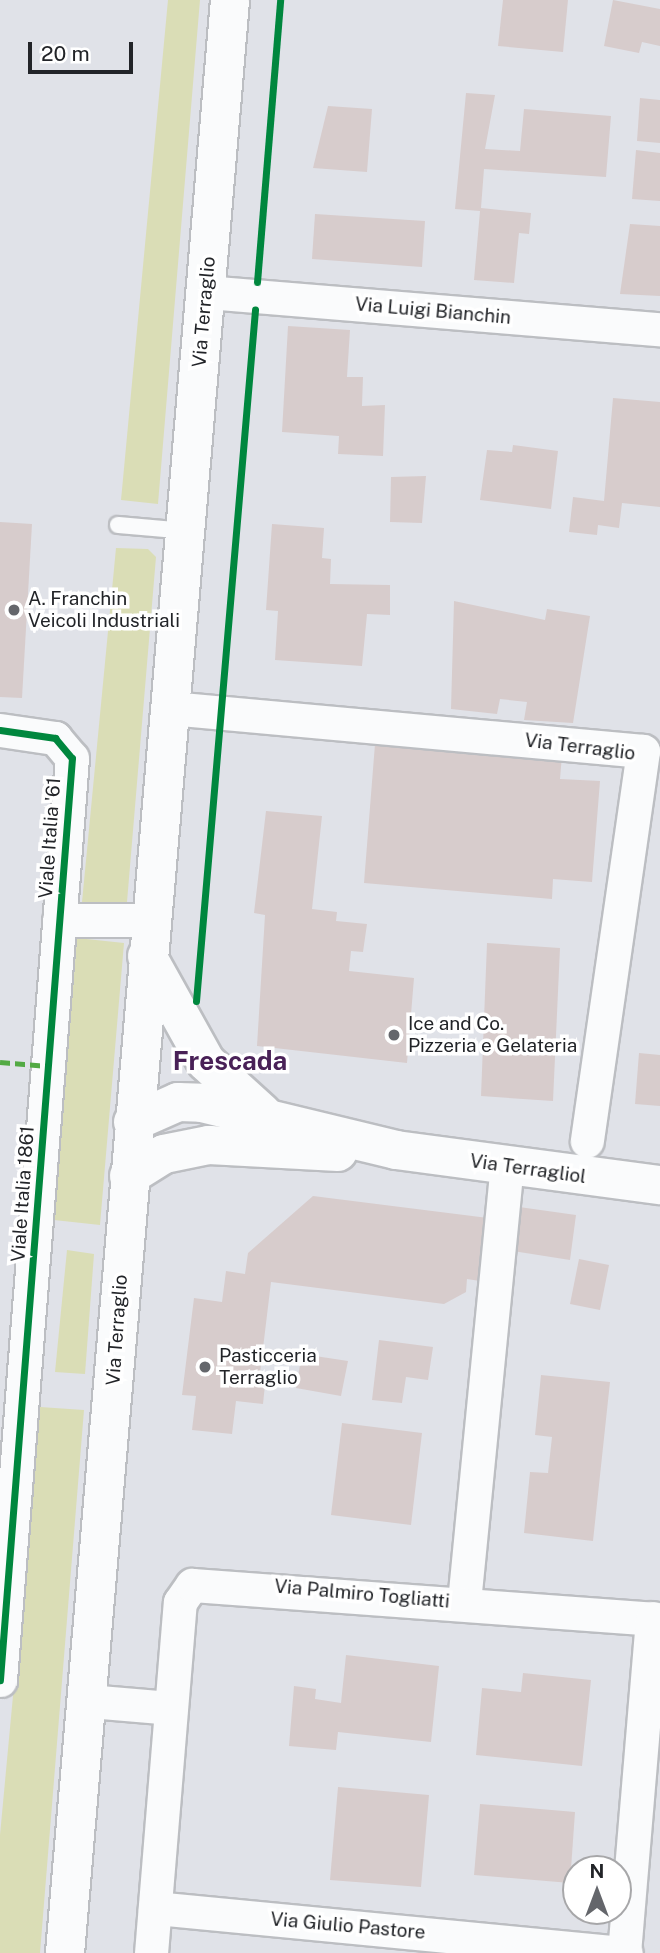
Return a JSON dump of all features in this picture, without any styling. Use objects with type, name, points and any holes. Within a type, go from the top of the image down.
[{"type":"main road","name":"Via Terraglio","points":[[65,1953],[89,1701],[133,1122],[230,0]]},
{"type":"main road","name":"Via Terragliol","points":[[149,938],[206,1062],[264,1115]]},
{"type":"main road","name":"Via Terragliol","points":[[133,1122],[178,1102],[264,1115],[397,1150],[507,1167],[660,1185]]},
{"type":"main road","name":"Via Terragliol","points":[[133,1122],[209,1145]]},
{"type":"main road","name":"Via Terragliol","points":[[129,1176],[164,1154],[209,1145],[397,1150]]},
{"type":"street","name":"Via Luigi Bianchin","points":[[206,292],[660,329]]},
{"type":"street","name":"Via Terraglio","points":[[170,708],[643,751],[587,1141]]},
{"type":"street","name":"Viale Italia '61","points":[[0,730],[55,738],[72,758],[59,920],[149,938]]},
{"type":"street","name":"Viale Italia 1861","points":[[1,1668],[6,1543],[59,920]]},
{"type":"street","points":[[464,1602],[507,1167]]},
{"type":"street","name":"Via Palmiro Togliatti","points":[[151,1953],[180,1602],[192,1585],[464,1602],[656,1618]]},
{"type":"street","points":[[625,1953],[656,1618]]},
{"type":"street","points":[[89,1701],[172,1708]]},
{"type":"street","name":"Via Giulio Pastore","points":[[155,1908],[625,1953]]},
{"type":"lane","points":[[118,525],[186,531]]},
{"type":"green space","points":[[168,0],[200,0],[158,504],[121,500]]},
{"type":"green space","points":[[116,548],[148,549],[156,557],[127,902],[82,902]]},
{"type":"green space","points":[[77,938],[124,943],[100,1225],[54,1220]]},
{"type":"green space","points":[[67,1250],[94,1254],[85,1374],[55,1372]]},
{"type":"green space","points":[[40,1407],[84,1410],[40,1953],[0,1953],[0,1835]]},
{"type":"building","points":[[503,0],[568,0],[563,52],[498,46]]},
{"type":"building","points":[[613,0],[660,9],[660,46],[642,42],[639,53],[604,46]]},
{"type":"building","points":[[466,93],[495,95],[485,149],[520,151],[524,109],[611,116],[606,177],[484,169],[481,208],[531,213],[529,234],[519,233],[514,283],[474,280],[480,211],[455,209]]},
{"type":"building","points":[[640,98],[660,100],[660,143],[637,141]]},
{"type":"building","points":[[328,106],[372,109],[367,172],[313,168]]},
{"type":"building","points":[[636,150],[660,153],[660,201],[632,199]]},
{"type":"building","points":[[315,214],[425,221],[422,267],[312,259]]},
{"type":"building","points":[[630,224],[660,226],[660,296],[620,294]]},
{"type":"building","points":[[288,326],[350,330],[347,377],[363,377],[362,406],[385,405],[383,456],[338,454],[339,436],[282,432]]},
{"type":"building","points":[[613,398],[660,402],[660,507],[622,503],[619,528],[598,525],[597,535],[569,532],[573,497],[604,501]]},
{"type":"building","points":[[513,445],[558,451],[551,509],[480,500],[487,450],[512,452]]},
{"type":"building","points":[[426,476],[422,523],[390,522],[391,477]]},
{"type":"building","name":"A. Franchin Veicoli Industriali","points":[[0,522],[32,524],[22,698],[0,697]]},
{"type":"building","points":[[272,524],[324,528],[322,558],[331,559],[330,584],[390,585],[390,615],[367,614],[362,666],[275,660],[278,611],[266,610]]},
{"type":"building","points":[[454,601],[545,620],[547,609],[590,616],[573,723],[524,720],[527,702],[500,699],[497,714],[451,709]]},
{"type":"building","points":[[375,744],[562,755],[560,779],[600,781],[592,882],[553,879],[552,899],[364,883]]},
{"type":"building","points":[[266,811],[322,816],[312,909],[337,912],[336,921],[367,924],[363,952],[351,951],[349,971],[414,978],[407,1063],[257,1046],[265,915],[254,913]]},
{"type":"building","points":[[487,943],[560,948],[553,1101],[481,1096]]},
{"type":"building","points":[[639,1053],[660,1055],[660,1106],[635,1104]]},
{"type":"building","points":[[313,1196],[488,1218],[480,1281],[467,1279],[466,1292],[444,1304],[271,1282],[260,1373],[266,1375],[263,1404],[236,1401],[232,1434],[192,1430],[196,1396],[182,1395],[194,1298],[222,1302],[226,1271],[245,1274],[248,1253]]},
{"type":"building","points":[[512,1206],[576,1215],[570,1260],[506,1250]]},
{"type":"building","points":[[579,1259],[609,1265],[600,1310],[570,1304]]},
{"type":"building","points":[[379,1340],[433,1347],[428,1380],[406,1377],[402,1403],[372,1400]]},
{"type":"building","points":[[302,1354],[348,1361],[341,1396],[296,1388]]},
{"type":"building","points":[[541,1375],[610,1382],[593,1541],[524,1533],[530,1472],[548,1473],[552,1437],[535,1435]]},
{"type":"building","points":[[342,1423],[422,1433],[411,1525],[331,1515]]},
{"type":"building","points":[[346,1655],[439,1666],[431,1742],[338,1732],[336,1750],[289,1746],[294,1686],[316,1689],[315,1699],[341,1703]]},
{"type":"building","points":[[523,1673],[591,1680],[582,1766],[476,1755],[482,1688],[521,1692]]},
{"type":"building","points":[[338,1787],[429,1795],[421,1887],[330,1880]]},
{"type":"building","points":[[480,1804],[575,1812],[572,1855],[562,1855],[562,1882],[474,1875]]},
{"type":"marked path","points":[[0,1062],[48,1066]]},
{"type":"cycle path","points":[[257,282],[280,0]]},
{"type":"cycle path","points":[[196,1001],[255,310]]},
{"type":"cycle path","points":[[0,730],[55,738],[72,758],[0,1680]]},
{"type":"place","name":"A. Franchin Veicoli Industriali","points":[[14,610]]},
{"type":"place","name":"Ice and Co. Pizzeria e Gelateria","points":[[394,1035]]},
{"type":"place","name":"Pasticceria Terraglio","points":[[205,1367]]},
{"type":"district","name":"Frescada","points":[[230,1061]]}]
